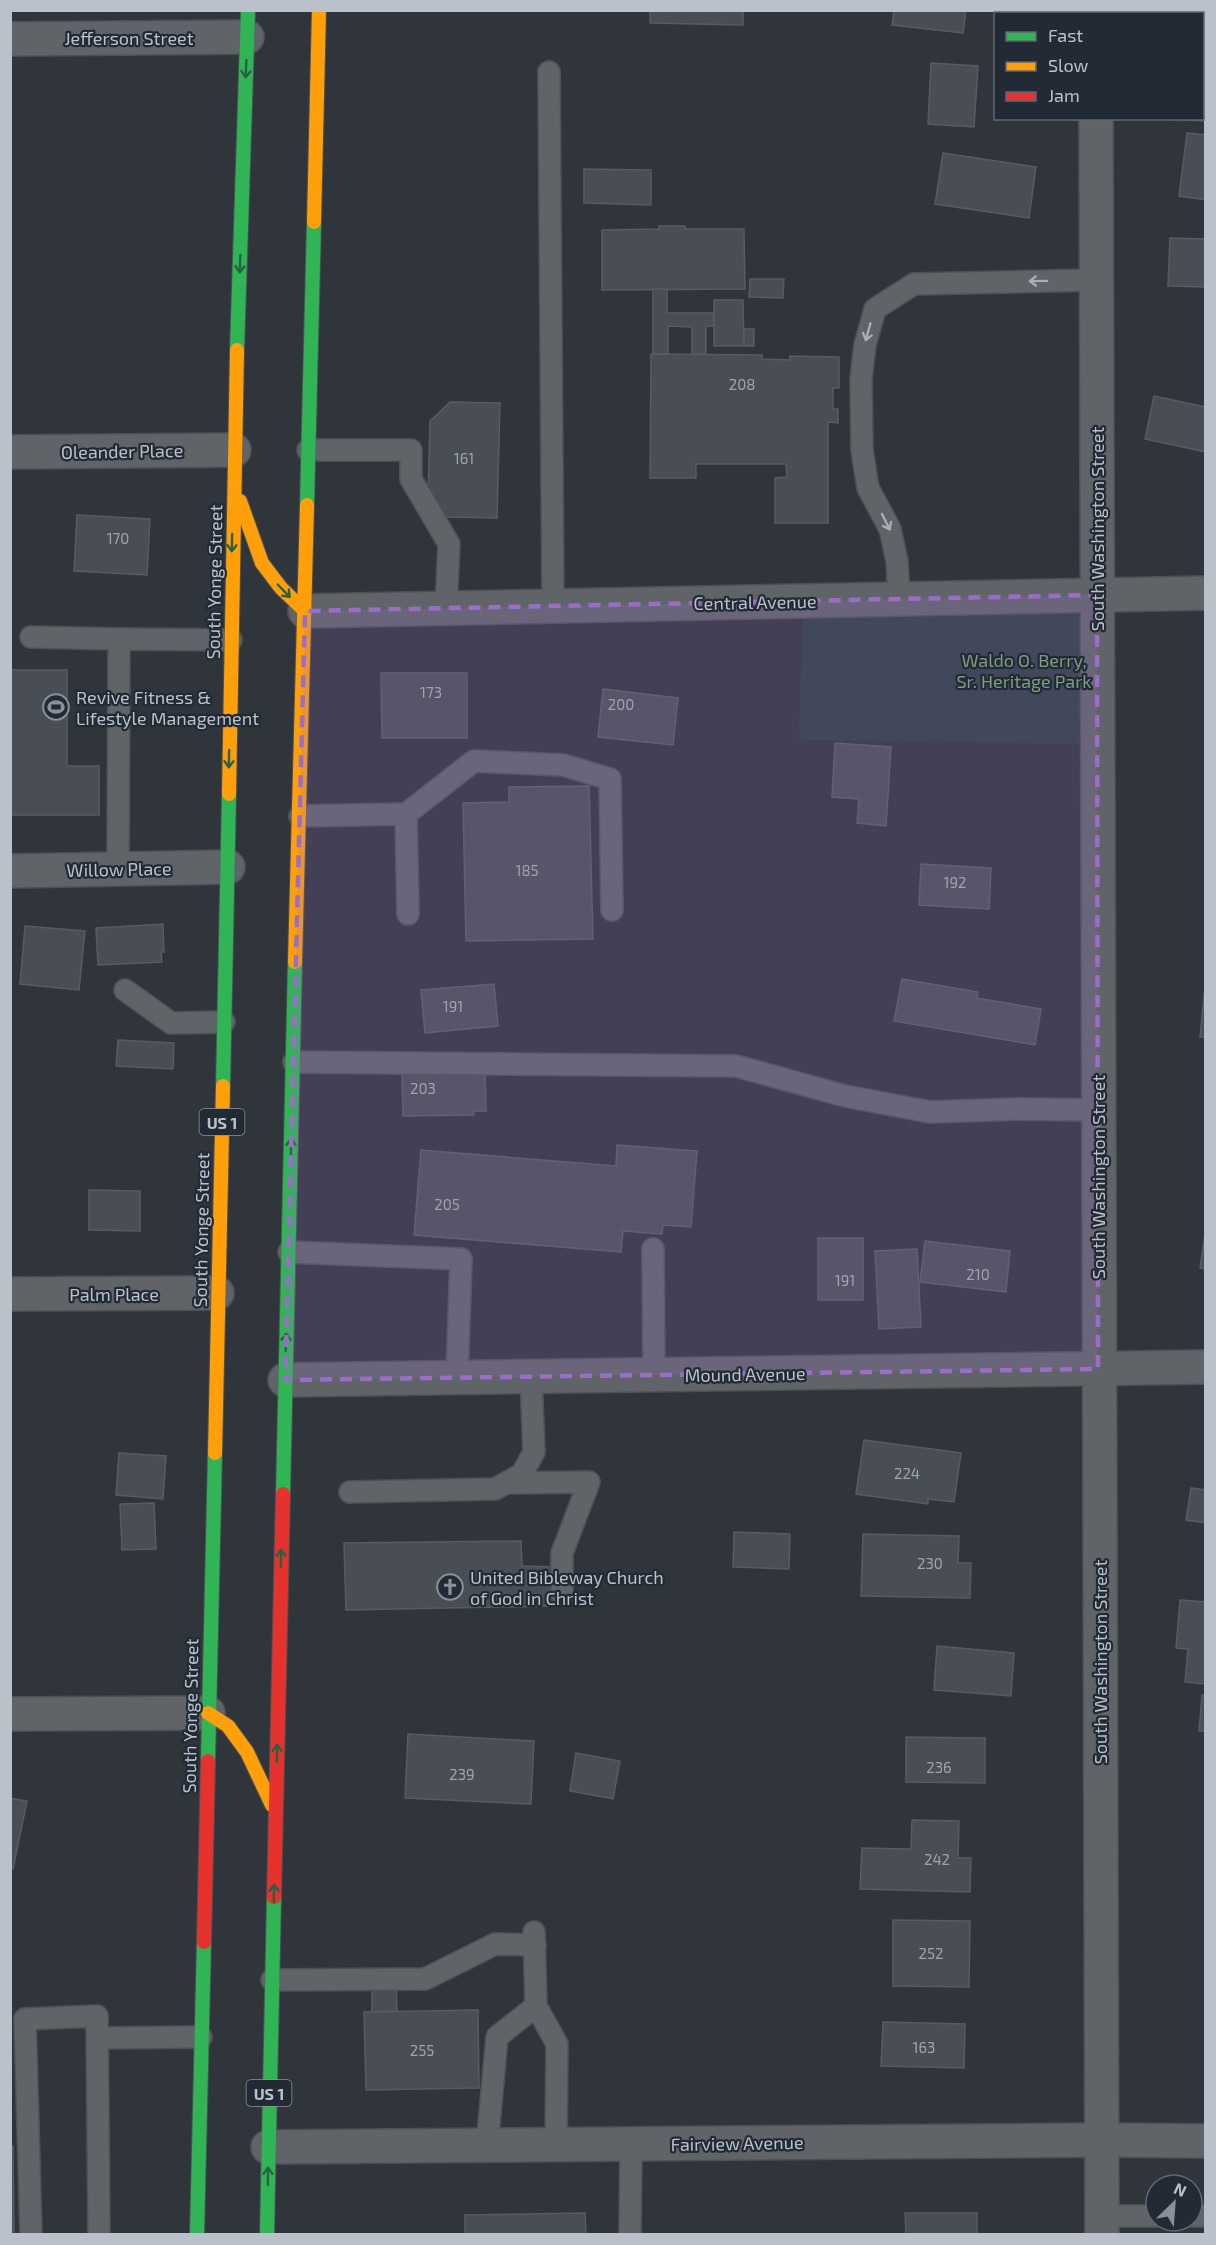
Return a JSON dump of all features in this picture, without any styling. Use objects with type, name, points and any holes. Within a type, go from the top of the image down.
[{"type":"main road","name":"US 1","points":[[267,2235],[285,1380],[319,10]]},
{"type":"main road","name":"South Yonge Street","points":[[197,2235],[228,867],[233,482],[248,24]]},
{"type":"main road","points":[[233,482],[262,563],[281,588],[305,610]]},
{"type":"main road","points":[[208,1713],[228,1726],[248,1752],[276,1812]]},
{"type":"street","name":"Jefferson Street","points":[[10,39],[248,24]]},
{"type":"street","name":"South Washington Street","points":[[1096,120],[1097,1110],[1102,2225]]},
{"type":"street","name":"Oleander Place","points":[[10,452],[234,450]]},
{"type":"street","name":"Central Avenue","points":[[305,610],[1206,593]]},
{"type":"street","name":"Willow Place","points":[[10,871],[228,867]]},
{"type":"street","name":"Palm Place","points":[[10,1294],[217,1293]]},
{"type":"street","name":"Mound Avenue","points":[[285,1380],[1206,1367]]},
{"type":"street","points":[[10,1714],[208,1713]]},
{"type":"street","name":"Fairview Avenue","points":[[268,2147],[1206,2141]]},
{"type":"lane","points":[[549,72],[553,606]]},
{"type":"lane","points":[[899,599],[897,561],[890,529],[868,488],[862,450],[861,379],[865,345],[875,309],[914,284],[1096,280]]},
{"type":"lane","points":[[308,450],[411,450],[411,479],[449,544],[446,608]]},
{"type":"lane","points":[[31,637],[231,640]]},
{"type":"lane","points":[[118,869],[119,639]]},
{"type":"lane","points":[[300,816],[406,814],[474,761],[563,765],[610,779],[612,910]]},
{"type":"lane","points":[[406,814],[408,914]]},
{"type":"lane","points":[[125,990],[171,1023],[224,1022]]},
{"type":"lane","points":[[294,1062],[736,1066],[845,1096],[930,1112],[1021,1109],[1097,1110]]},
{"type":"lane","points":[[653,1249],[654,1375]]},
{"type":"lane","points":[[289,1252],[461,1259],[457,1378]]},
{"type":"lane","points":[[350,1492],[495,1489],[522,1474],[534,1452],[531,1377]]},
{"type":"lane","points":[[506,1483],[589,1482],[562,1553],[562,1594]]},
{"type":"lane","points":[[272,1980],[425,1979],[495,1944],[535,1938],[536,2006],[557,2044],[556,2145]]},
{"type":"lane","points":[[487,2146],[497,2037],[536,2006]]},
{"type":"lane","points":[[31,2235],[18,2019],[97,2016],[99,2235]]},
{"type":"lane","points":[[98,2038],[201,2037]]},
{"type":"lane","points":[[630,2235],[631,2145]]},
{"type":"lane","points":[[1102,2225],[1144,2218]]},
{"type":"highlighted area","points":[[1097,595],[1098,1369],[285,1380],[305,611]]},
{"type":"green space","name":"Waldo O. Berry, Sr. Heritage Park","points":[[1097,595],[1098,744],[799,740],[803,601]]},
{"type":"building","points":[[650,10],[743,10],[743,25],[650,23]]},
{"type":"building","points":[[894,10],[966,10],[963,33],[892,25]]},
{"type":"building","points":[[931,63],[978,66],[974,127],[928,124]]},
{"type":"building","points":[[1204,63],[1206,63],[1206,121],[1186,120],[1204,120]]},
{"type":"building","points":[[1187,133],[1206,135],[1206,200],[1179,196]]},
{"type":"building","points":[[943,153],[1036,167],[1029,218],[935,204]]},
{"type":"building","points":[[584,169],[651,170],[651,205],[584,203]]},
{"type":"building","points":[[659,226],[685,226],[685,229],[744,229],[745,289],[602,290],[602,230],[659,229]]},
{"type":"building","points":[[1170,238],[1206,239],[1206,287],[1168,286]]},
{"type":"building","points":[[750,279],[784,279],[783,298],[749,297]]},
{"type":"building","points":[[653,289],[667,289],[667,313],[713,313],[714,326],[706,326],[706,354],[692,355],[692,327],[668,326],[668,354],[653,354]]},
{"type":"building","points":[[714,300],[743,300],[744,346],[714,346]]},
{"type":"building","points":[[744,329],[754,329],[754,346],[744,346]]},
{"type":"building","points":[[651,354],[762,355],[762,359],[790,360],[790,356],[839,357],[839,388],[833,388],[833,409],[838,409],[838,423],[828,422],[828,523],[775,523],[775,478],[787,477],[786,464],[696,464],[696,478],[650,478]]},
{"type":"building","points":[[1154,396],[1206,407],[1206,452],[1145,439]]},
{"type":"building","points":[[450,402],[500,403],[497,518],[447,517],[428,496],[430,421]]},
{"type":"building","points":[[77,515],[150,519],[147,575],[74,571]]},
{"type":"building","points":[[10,670],[67,670],[67,766],[99,766],[99,815],[10,815]]},
{"type":"building","points":[[381,673],[467,673],[467,738],[382,738]]},
{"type":"building","points":[[603,689],[678,698],[673,745],[598,737]]},
{"type":"building","points":[[835,743],[891,747],[886,826],[857,823],[859,799],[832,797]]},
{"type":"building","points":[[589,786],[593,939],[466,941],[463,803],[509,802],[509,787]]},
{"type":"building","points":[[921,864],[991,868],[989,909],[919,905]]},
{"type":"building","points":[[163,924],[162,962],[98,965],[96,928]]},
{"type":"building","points":[[25,926],[85,931],[79,990],[20,984]]},
{"type":"building","points":[[1206,976],[1206,1037],[1200,1037]]},
{"type":"building","points":[[902,979],[978,992],[977,998],[1041,1009],[1035,1045],[894,1021]]},
{"type":"building","points":[[494,984],[498,1026],[425,1033],[421,990]]},
{"type":"building","points":[[118,1040],[174,1043],[173,1069],[116,1066]]},
{"type":"building","points":[[485,1071],[486,1111],[473,1111],[474,1115],[403,1116],[402,1072]]},
{"type":"building","points":[[617,1145],[697,1151],[691,1227],[663,1225],[662,1234],[623,1231],[621,1252],[414,1235],[421,1150],[616,1166]]},
{"type":"building","points":[[89,1190],[140,1191],[140,1231],[89,1230]]},
{"type":"building","points":[[1206,1234],[1206,1269],[1200,1268]]},
{"type":"building","points":[[818,1238],[863,1238],[863,1300],[818,1300]]},
{"type":"building","points":[[925,1241],[1010,1251],[1006,1292],[920,1282]]},
{"type":"building","points":[[917,1249],[921,1327],[879,1329],[875,1251]]},
{"type":"building","points":[[864,1440],[961,1453],[954,1502],[928,1499],[928,1504],[856,1494]]},
{"type":"building","points":[[119,1453],[166,1456],[163,1499],[116,1495]]},
{"type":"building","points":[[1191,1488],[1206,1490],[1206,1523],[1186,1520]]},
{"type":"building","points":[[154,1503],[156,1549],[122,1550],[120,1504]]},
{"type":"building","points":[[734,1532],[790,1534],[789,1569],[733,1567]]},
{"type":"building","points":[[863,1534],[959,1536],[958,1563],[971,1563],[970,1598],[861,1596]]},
{"type":"building","name":"United Bibleway Church of God in Christ","points":[[521,1541],[522,1566],[555,1567],[555,1606],[346,1610],[344,1543]]},
{"type":"building","points":[[1180,1600],[1206,1602],[1206,1684],[1185,1682],[1188,1649],[1176,1648]]},
{"type":"building","points":[[937,1646],[1014,1653],[1011,1696],[934,1690]]},
{"type":"building","points":[[1202,1695],[1206,1695],[1206,1731],[1199,1731]]},
{"type":"building","points":[[408,1734],[534,1741],[531,1804],[405,1798]]},
{"type":"building","points":[[906,1737],[985,1738],[985,1783],[906,1782]]},
{"type":"building","points":[[576,1753],[620,1761],[613,1799],[570,1791]]},
{"type":"building","points":[[10,1798],[27,1801],[13,1869],[10,1868]]},
{"type":"building","points":[[912,1820],[959,1821],[958,1858],[971,1858],[970,1892],[860,1889],[862,1848],[911,1849]]},
{"type":"building","points":[[893,1920],[970,1921],[969,1987],[893,1986]]},
{"type":"building","points":[[372,1979],[396,1980],[397,2011],[372,2012]]},
{"type":"building","points":[[478,2010],[479,2088],[366,2090],[364,2012]]},
{"type":"building","points":[[883,2022],[965,2024],[964,2068],[881,2066]]},
{"type":"building","points":[[10,2146],[13,2146],[14,2234],[10,2234]]},
{"type":"building","points":[[585,2213],[586,2234],[465,2234],[465,2215]]},
{"type":"building","points":[[905,2213],[977,2213],[977,2234],[906,2234]]},
{"type":"traffic: fast","points":[[237,350],[248,10]]},
{"type":"traffic: fast","points":[[307,505],[314,222]]},
{"type":"traffic: fast","points":[[223,1086],[229,794]]},
{"type":"traffic: fast","points":[[283,1494],[295,962]]},
{"type":"traffic: fast","points":[[208,1761],[215,1453]]},
{"type":"traffic: fast","points":[[267,2234],[274,1897]]},
{"type":"traffic: fast","points":[[197,2234],[204,1942]]},
{"type":"traffic: slow","points":[[314,222],[319,10]]},
{"type":"traffic: slow","points":[[229,794],[237,350]]},
{"type":"traffic: slow","points":[[240,501],[262,563],[281,588],[305,611]]},
{"type":"traffic: slow","points":[[295,962],[307,505]]},
{"type":"traffic: slow","points":[[215,1453],[223,1086]]},
{"type":"traffic: slow","points":[[208,1713],[228,1726],[247,1752],[272,1805]]},
{"type":"traffic: jam","points":[[274,1897],[283,1494]]},
{"type":"traffic: jam","points":[[204,1942],[208,1761]]},
{"type":"place","name":"Revive Fitness & Lifestyle Management","points":[[56,707]]},
{"type":"place","name":"United Bibleway Church of God in Christ","points":[[450,1587]]}]
